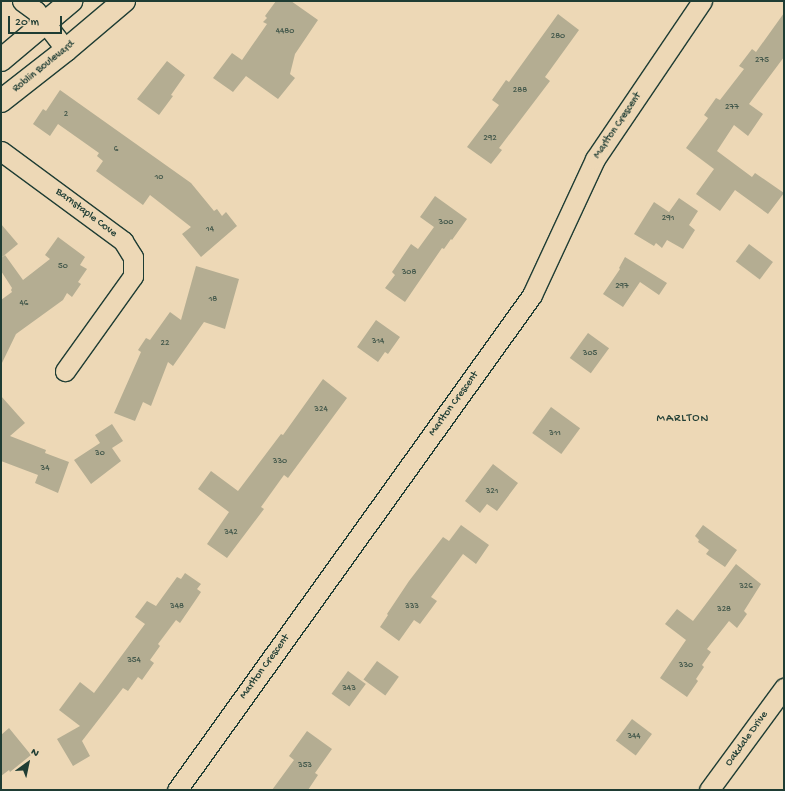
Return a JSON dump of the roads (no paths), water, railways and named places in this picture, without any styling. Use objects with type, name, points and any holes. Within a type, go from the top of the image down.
[{"type":"main road","points":[[1,60],[71,1]]},
{"type":"main road","name":"Roblin Boulevard","points":[[1,101],[66,50],[124,1]]},
{"type":"street","points":[[22,1],[36,11],[66,50]]},
{"type":"street","name":"Marlton Crescent","points":[[177,790],[532,295],[595,159],[702,1]]},
{"type":"street","name":"Barnstaple Cove","points":[[1,151],[123,241],[132,257],[133,276],[123,292],[64,371]]},
{"type":"street","name":"Oakdale Drive","points":[[709,790],[784,688]]},
{"type":"district","name":"MARLTON","points":[[683,420]]}]
